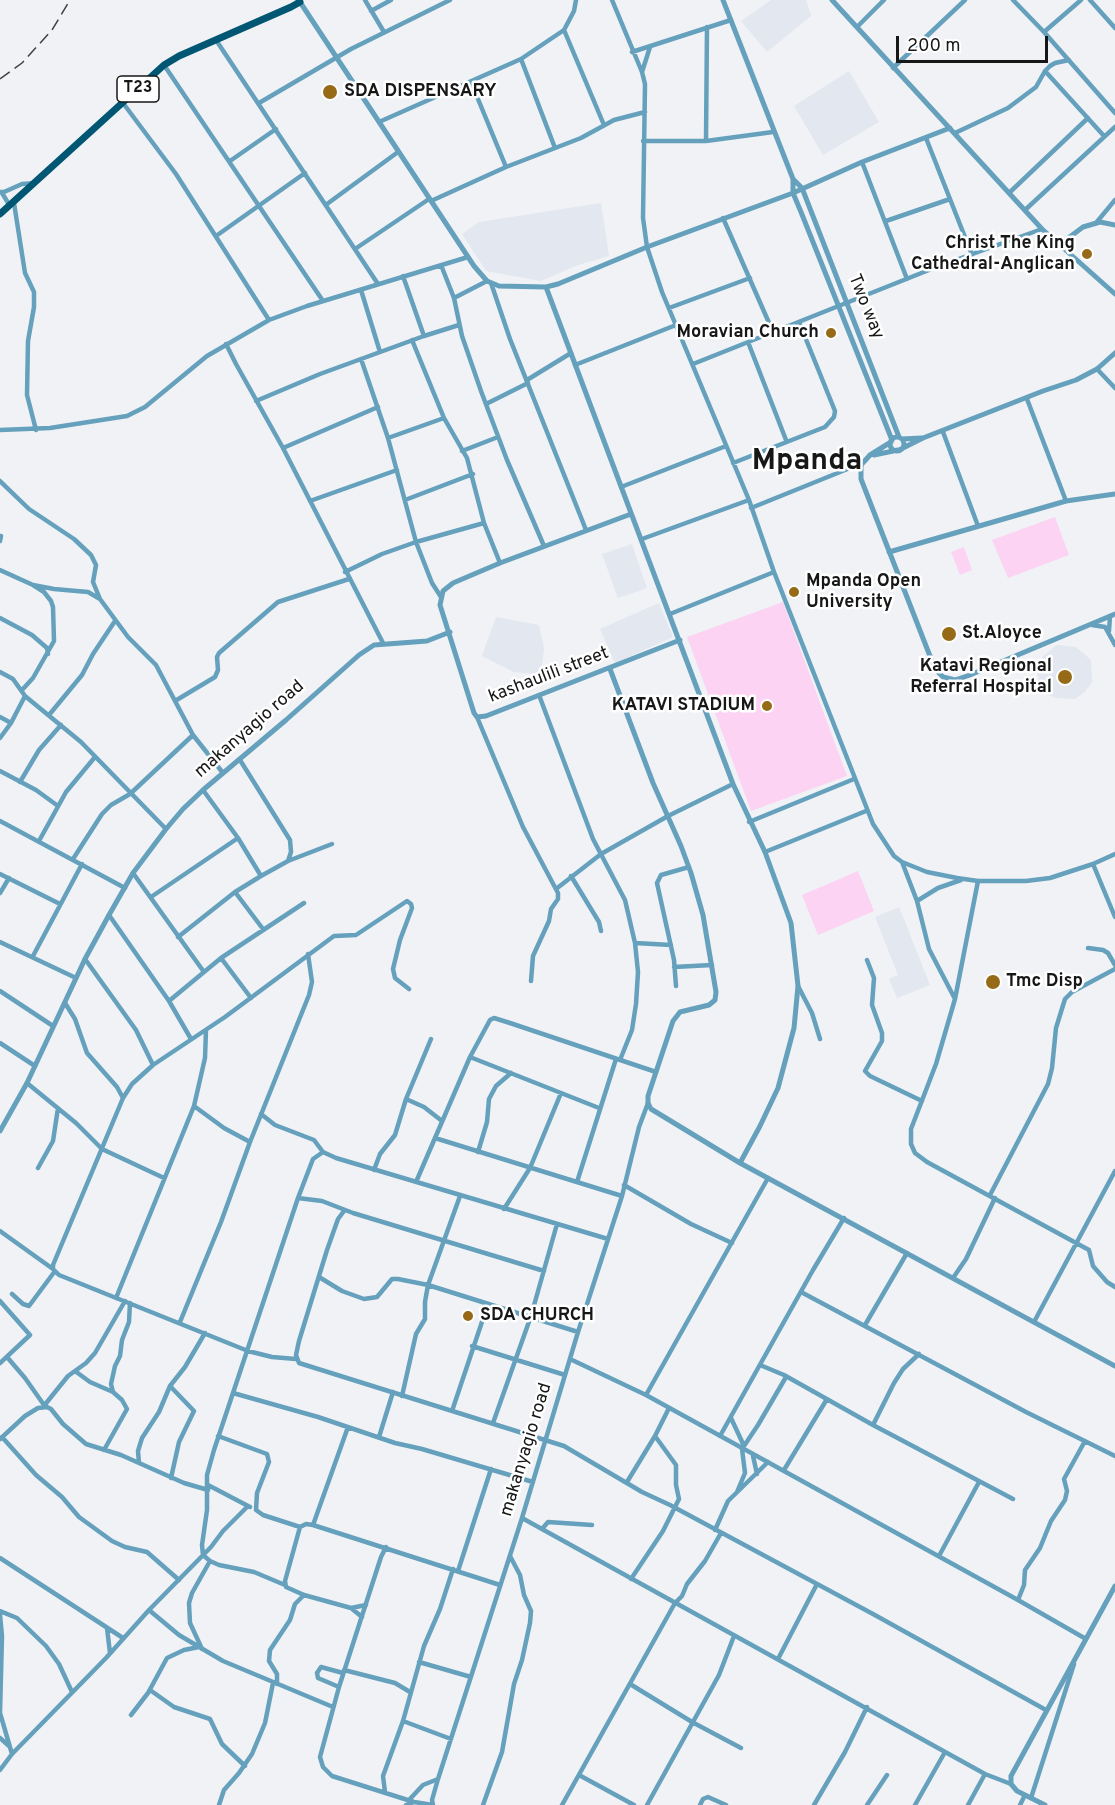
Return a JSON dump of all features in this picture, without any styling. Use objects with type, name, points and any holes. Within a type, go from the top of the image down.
[{"type":"main road","name":"T23","points":[[0,214],[164,65],[300,1]]},
{"type":"street","points":[[365,0],[384,32]]},
{"type":"street","points":[[371,11],[391,0]]},
{"type":"street","points":[[259,103],[336,57],[450,0]]},
{"type":"street","points":[[379,122],[521,59],[564,30],[574,10],[576,0]]},
{"type":"street","points":[[612,0],[642,72],[646,94],[643,141],[643,218],[647,247],[676,326],[749,500],[774,572],[867,812],[883,842],[902,862],[927,872],[978,881],[1026,881],[1050,878],[1115,854]]},
{"type":"street","points":[[723,0],[773,132],[793,179],[802,188]]},
{"type":"street","points":[[832,0],[1042,229],[1115,294]]},
{"type":"street","points":[[857,27],[884,0]]},
{"type":"street","points":[[893,68],[965,0]]},
{"type":"street","points":[[1012,0],[1044,32],[1115,113]]},
{"type":"street","points":[[1044,32],[1081,0]]},
{"type":"street","points":[[1090,0],[1115,28]]},
{"type":"street","points":[[300,1],[480,274],[489,282],[507,287],[546,287],[558,284],[647,247],[793,193],[862,162],[1008,108],[1036,87],[1045,71],[1055,63],[1069,60]]},
{"type":"street","points":[[632,52],[731,20]]},
{"type":"street","points":[[706,141],[707,27]]},
{"type":"street","points":[[564,30],[604,125]]},
{"type":"street","points":[[216,40],[378,284]]},
{"type":"street","points":[[642,72],[650,47]]},
{"type":"street","points":[[521,59],[555,148]]},
{"type":"street","points":[[164,65],[323,301]]},
{"type":"street","points":[[1045,71],[1104,136]]},
{"type":"street","points":[[471,82],[506,167]]},
{"type":"street","points":[[123,103],[176,174],[269,320]]},
{"type":"street","points":[[355,249],[430,200],[581,138],[614,120],[645,112]]},
{"type":"street","points":[[1009,194],[1088,118]]},
{"type":"street","points":[[1025,210],[1115,127]]},
{"type":"street","points":[[230,161],[276,129]]},
{"type":"street","points":[[643,141],[706,141],[773,132]]},
{"type":"street","points":[[926,138],[972,255]]},
{"type":"street","points":[[327,204],[399,152]]},
{"type":"street","points":[[862,162],[907,279]]},
{"type":"street","points":[[216,236],[305,173]]},
{"type":"street","points":[[793,179],[793,193],[892,448],[900,450]]},
{"type":"street","points":[[35,183],[18,185],[1,192],[12,204],[25,273],[34,292],[34,308],[28,340],[27,395],[36,430]]},
{"type":"street","name":"Two way","points":[[802,188],[900,438]]},
{"type":"street","points":[[886,221],[950,199]]},
{"type":"street","points":[[1096,223],[1115,200]]},
{"type":"street","points":[[723,218],[773,332]]},
{"type":"street","points":[[1059,245],[1083,228],[1096,223],[1115,225]]},
{"type":"street","points":[[693,364],[837,306],[1042,229]]},
{"type":"street","points":[[0,430],[36,430],[118,419],[135,413],[207,356],[269,320],[323,301],[468,257]]},
{"type":"street","points":[[441,265],[454,298],[459,325],[486,405],[544,546]]},
{"type":"street","points":[[403,276],[424,336]]},
{"type":"street","points":[[669,308],[750,278]]},
{"type":"street","points":[[454,298],[489,282]]},
{"type":"street","points":[[489,282],[585,530]]},
{"type":"street","points":[[546,287],[733,784],[765,852],[791,923],[798,986],[794,1028],[784,1069],[772,1103],[740,1163]]},
{"type":"street","points":[[361,290],[380,352]]},
{"type":"street","points":[[734,463],[786,440],[825,427],[831,422],[835,411],[799,322]]},
{"type":"street","points":[[256,401],[361,358],[459,325]]},
{"type":"street","points":[[575,365],[676,326]]},
{"type":"street","points":[[412,340],[444,418],[472,474],[484,523],[500,563]]},
{"type":"street","points":[[748,342],[786,440]]},
{"type":"street","points":[[226,344],[283,448],[383,643]]},
{"type":"street","points":[[486,405],[571,353]]},
{"type":"street","points":[[870,455],[900,450],[923,438],[1076,380],[1097,369],[1115,353]]},
{"type":"street","points":[[361,358],[388,438],[416,542],[432,583],[441,597]]},
{"type":"street","points":[[1097,369],[1115,388]]},
{"type":"street","points":[[1027,399],[1066,501]]},
{"type":"street","points":[[283,448],[378,407]]},
{"type":"street","points":[[388,438],[444,418]]},
{"type":"street","points":[[882,447],[886,435],[885,428]]},
{"type":"street","points":[[943,432],[978,526]]},
{"type":"street","points":[[462,450],[498,437]]},
{"type":"street","points":[[900,438],[904,445],[900,450]]},
{"type":"street","points":[[923,438],[900,438],[891,441],[870,455],[860,469],[861,479],[935,669],[943,677],[955,680],[970,675],[1112,615]]},
{"type":"street","points":[[621,487],[726,446]]},
{"type":"street","points":[[751,508],[850,468],[860,469]]},
{"type":"street","points":[[310,501],[397,470]]},
{"type":"street","points":[[405,500],[472,474]]},
{"type":"street","points":[[0,481],[29,508],[74,539],[91,555],[96,565],[93,582],[100,599],[115,621],[143,654],[156,665],[193,735],[223,773]]},
{"type":"street","points":[[890,552],[1066,501],[1115,494]]},
{"type":"street","points":[[642,539],[749,500]]},
{"type":"street","points":[[450,632],[440,605],[441,597],[447,587],[453,583],[631,514]]},
{"type":"street","points":[[345,572],[382,554],[416,542],[484,523]]},
{"type":"street","points":[[0,570],[33,585],[49,597],[53,607],[55,639],[33,678],[22,690]]},
{"type":"street","points":[[670,614],[774,572]]},
{"type":"street","points":[[175,701],[215,677],[218,670],[219,653],[278,602],[349,579]]},
{"type":"street","points":[[33,585],[88,592],[100,599]]},
{"type":"street","points":[[1109,631],[1112,615]]},
{"type":"street","points":[[0,618],[32,635],[46,648],[48,654]]},
{"type":"street","points":[[49,715],[82,675],[115,621]]},
{"type":"street","points":[[1092,625],[1102,626],[1109,631],[1115,645]]},
{"type":"street","name":"makanyagio road","points":[[0,1131],[27,1083],[84,959],[133,873],[166,829],[203,790],[359,655],[374,645],[427,641],[450,632]]},
{"type":"street","name":"kashaulili street","points":[[450,632],[477,717],[486,716],[610,669],[680,640]]},
{"type":"street","points":[[610,669],[649,773],[689,867],[703,915],[716,992],[715,1000],[709,1005],[686,1010],[676,1016],[668,1033],[648,1096],[651,1109],[740,1163],[1115,1366]]},
{"type":"street","points":[[0,672],[13,679],[31,701],[95,757],[166,829]]},
{"type":"street","points":[[539,695],[601,854],[625,900],[635,943],[638,972],[634,1017],[629,1040],[618,1059],[599,1108],[577,1182]]},
{"type":"street","points":[[0,738],[26,696]]},
{"type":"street","points":[[20,705],[31,701]]},
{"type":"street","points":[[0,717],[11,723]]},
{"type":"street","points":[[477,717],[523,827],[556,889],[558,899],[533,956],[531,981]]},
{"type":"street","points":[[20,782],[39,750],[61,725]]},
{"type":"street","points":[[73,859],[102,814],[117,800],[130,794],[193,735]]},
{"type":"street","points":[[39,841],[73,782],[95,757]]},
{"type":"street","points":[[240,760],[291,840],[288,861]]},
{"type":"street","points":[[0,771],[36,790],[58,806]]},
{"type":"street","points":[[749,822],[855,779]]},
{"type":"street","points":[[556,889],[601,854],[668,816],[733,784]]},
{"type":"street","points":[[203,790],[238,838],[261,876]]},
{"type":"street","points":[[765,852],[867,812]]},
{"type":"street","points":[[0,821],[125,888]]},
{"type":"street","points":[[151,897],[238,838]]},
{"type":"street","points":[[178,937],[235,892],[261,876],[288,861],[332,844]]},
{"type":"street","points":[[902,862],[917,901],[929,949],[955,999]]},
{"type":"street","points":[[33,956],[82,864]]},
{"type":"street","points":[[1093,864],[1115,917]]},
{"type":"street","points":[[676,986],[671,945],[657,883],[661,875],[689,867]]},
{"type":"street","points":[[133,873],[204,972]]},
{"type":"street","points":[[0,874],[60,904]]},
{"type":"street","points":[[571,876],[599,922],[601,931]]},
{"type":"street","points":[[0,893],[9,878]]},
{"type":"street","points":[[917,901],[938,888],[963,879]]},
{"type":"street","points":[[978,881],[955,999],[936,1064],[911,1129],[911,1144],[915,1153],[934,1166],[1089,1250],[1093,1266],[1107,1282],[1115,1287]]},
{"type":"street","points":[[235,892],[264,928]]},
{"type":"street","points":[[12,1294],[23,1304],[29,1306],[54,1270],[123,1098],[132,1084],[153,1065],[251,998],[334,936],[356,935],[405,902],[409,902],[412,908],[400,940],[393,969],[395,978],[409,989]]},
{"type":"street","points":[[169,1001],[221,958],[304,903]]},
{"type":"street","points":[[109,915],[169,1001],[191,1039]]},
{"type":"street","points":[[0,942],[76,978]]},
{"type":"street","points":[[635,943],[671,945]]},
{"type":"street","points":[[953,1278],[970,1253],[992,1197],[1048,1084],[1056,1028],[1065,999],[1072,992],[1115,967],[1108,953],[1088,948]]},
{"type":"street","points":[[180,1322],[309,995],[312,982],[308,954]]},
{"type":"street","points":[[221,958],[251,998]]},
{"type":"street","points":[[84,959],[136,1030],[153,1065]]},
{"type":"street","points":[[867,960],[874,978],[872,1005],[882,1034],[880,1046],[865,1071],[870,1077],[922,1101]]},
{"type":"street","points":[[674,967],[712,965]]},
{"type":"street","points":[[798,986],[812,1013],[820,1039]]},
{"type":"street","points":[[0,991],[53,1026]]},
{"type":"street","points":[[65,1003],[75,1020],[87,1053],[117,1087],[123,1098]]},
{"type":"street","points":[[416,1182],[470,1057],[486,1024],[494,1018],[656,1072]]},
{"type":"street","points":[[116,1298],[194,1106],[205,1058],[206,1030]]},
{"type":"street","points":[[374,1170],[380,1154],[395,1135],[406,1099],[431,1039]]},
{"type":"street","points":[[0,1043],[35,1066]]},
{"type":"street","points":[[470,1057],[599,1108]]},
{"type":"street","points":[[478,1152],[488,1122],[489,1099],[496,1086],[511,1073]]},
{"type":"street","points":[[27,1083],[58,1107],[102,1149],[164,1178]]},
{"type":"street","points":[[504,1209],[530,1168],[561,1093]]},
{"type":"street","points":[[406,1099],[424,1107],[442,1121]]},
{"type":"street","name":"makanyagio road","points":[[410,1802],[433,1805],[432,1800],[438,1779],[522,1518],[622,1196],[641,1120],[648,1103]]},
{"type":"street","points":[[194,1106],[224,1128],[250,1142]]},
{"type":"street","points":[[38,1168],[53,1141],[58,1107]]},
{"type":"street","points":[[641,1120],[649,1114],[658,1113]]},
{"type":"street","points":[[261,1114],[275,1125],[314,1140],[323,1152],[336,1158],[608,1239]]},
{"type":"street","points":[[435,1138],[622,1196]]},
{"type":"street","points":[[323,1152],[313,1159],[298,1198],[218,1436],[209,1467],[207,1510],[202,1539],[203,1555],[210,1562],[254,1572],[285,1585],[292,1591],[351,1608],[362,1617]]},
{"type":"street","points":[[1034,1322],[1115,1172]]},
{"type":"street","points":[[646,1395],[768,1178]]},
{"type":"street","points":[[624,1185],[686,1221],[732,1243]]},
{"type":"street","points":[[402,1396],[416,1334],[425,1319],[428,1285],[460,1196]]},
{"type":"street","points":[[298,1198],[322,1201],[344,1211],[544,1271]]},
{"type":"street","points":[[296,1359],[299,1341],[319,1277],[338,1219],[344,1211]]},
{"type":"street","points":[[720,1436],[844,1218]]},
{"type":"street","points":[[493,1423],[531,1316],[557,1224]]},
{"type":"street","points":[[0,1231],[59,1275],[248,1351],[272,1357],[296,1359],[302,1365],[564,1446],[642,1492],[817,1584],[1046,1710]]},
{"type":"street","points":[[864,1325],[907,1253]]},
{"type":"street","points":[[319,1277],[342,1292],[364,1299],[377,1296],[393,1278],[428,1285],[578,1332]]},
{"type":"street","points":[[801,1292],[1026,1412],[1115,1456]]},
{"type":"street","points":[[0,1301],[30,1335],[0,1363]]},
{"type":"street","points":[[127,1302],[86,1363],[63,1381],[43,1406],[25,1416],[1,1438],[36,1475],[62,1497],[79,1517],[112,1541],[125,1547],[147,1552],[179,1580]]},
{"type":"street","points":[[112,1392],[112,1375],[120,1356],[122,1340],[129,1322],[127,1302]]},
{"type":"street","points":[[452,1411],[488,1304]]},
{"type":"street","points":[[139,1463],[140,1442],[159,1412],[170,1386],[185,1367],[205,1333]]},
{"type":"street","points":[[472,1346],[565,1375]]},
{"type":"street","points":[[910,1350],[911,1360]]},
{"type":"street","points":[[873,1425],[894,1383],[911,1360],[919,1354]]},
{"type":"street","points":[[7,1357],[25,1378],[43,1406],[51,1409],[63,1424],[86,1444],[139,1463],[171,1478],[208,1487],[258,1513],[300,1527],[306,1524],[375,1544],[500,1585]]},
{"type":"street","points":[[570,1359],[646,1395],[1086,1639]]},
{"type":"street","points":[[760,1365],[1013,1500]]},
{"type":"street","points":[[75,1371],[90,1382],[112,1392],[122,1400],[127,1409],[104,1450]]},
{"type":"street","points":[[743,1448],[786,1377]]},
{"type":"street","points":[[170,1386],[194,1411],[179,1442],[171,1478]]},
{"type":"street","points":[[379,1437],[393,1392]]},
{"type":"street","points":[[233,1393],[395,1443],[533,1482]]},
{"type":"street","points":[[784,1470],[827,1399]]},
{"type":"street","points":[[627,1482],[669,1408]]},
{"type":"street","points":[[731,1418],[743,1448],[745,1473],[737,1492]]},
{"type":"street","points":[[313,1526],[348,1427]]},
{"type":"street","points":[[218,1436],[267,1454],[269,1462],[257,1493],[256,1510]]},
{"type":"street","points":[[631,1579],[679,1499],[676,1485],[677,1467],[655,1436]]},
{"type":"street","points":[[1018,1600],[1024,1585],[1025,1570],[1040,1548],[1051,1521],[1061,1508],[1067,1494],[1064,1479],[1085,1441]]},
{"type":"street","points":[[753,1455],[757,1474]]},
{"type":"street","points":[[562,1805],[675,1603],[705,1561],[728,1501],[768,1462]]},
{"type":"street","points":[[385,1792],[383,1776],[403,1721],[419,1662],[456,1570],[491,1469]]},
{"type":"street","points":[[939,1556],[979,1482]]},
{"type":"street","points":[[0,1770],[12,1754],[248,1506]]},
{"type":"street","points":[[522,1518],[985,1774],[1011,1784],[1017,1791],[1045,1805]]},
{"type":"street","points":[[542,1529],[548,1522],[592,1525]]},
{"type":"street","points":[[285,1585],[300,1527]]},
{"type":"street","points":[[375,1544],[381,1557]]},
{"type":"street","points":[[386,1548],[381,1557],[339,1687],[320,1757],[323,1767],[332,1776],[410,1802],[423,1785],[438,1779]]},
{"type":"street","points":[[483,1805],[502,1752],[514,1684],[524,1653],[530,1623],[530,1609],[524,1595],[520,1575],[510,1556]]},
{"type":"street","points":[[0,1558],[123,1638]]},
{"type":"street","points":[[201,1648],[190,1623],[189,1603],[192,1593],[210,1562]]},
{"type":"street","points":[[778,1659],[817,1584]]},
{"type":"street","points":[[1011,1784],[1011,1776],[1115,1586]]},
{"type":"street","points":[[219,1805],[224,1790],[245,1766],[252,1754],[262,1730],[277,1674],[269,1661],[270,1650],[291,1620],[296,1601],[304,1594]]},
{"type":"street","points":[[351,1608],[366,1605]]},
{"type":"street","points":[[149,1610],[179,1635],[224,1661],[333,1707]]},
{"type":"street","points":[[12,1754],[0,1713],[2,1636],[0,1613],[17,1618],[46,1646],[59,1664],[72,1692]]},
{"type":"street","points":[[107,1628],[110,1653]]},
{"type":"street","points":[[647,1805],[719,1675],[734,1635]]},
{"type":"street","points":[[131,1715],[150,1690],[167,1658],[184,1650],[201,1648]]},
{"type":"street","points":[[1020,1805],[1028,1797],[1059,1717],[1078,1652]]},
{"type":"street","points":[[419,1662],[471,1677]]},
{"type":"street","points":[[339,1687],[318,1678],[317,1673],[321,1667],[395,1683],[410,1692]]},
{"type":"street","points":[[630,1684],[692,1722],[741,1748]]},
{"type":"street","points":[[150,1690],[174,1707],[210,1719],[222,1744],[245,1766]]},
{"type":"street","points":[[814,1805],[844,1754],[867,1707]]},
{"type":"street","points":[[403,1721],[452,1739]]},
{"type":"street","points":[[0,1738],[10,1748]]},
{"type":"street","points":[[915,1805],[945,1752]]},
{"type":"street","points":[[968,1805],[985,1774]]},
{"type":"street","points":[[579,1775],[634,1805]]},
{"type":"street","points":[[867,1805],[887,1775]]},
{"type":"street","points":[[700,1805],[703,1799],[708,1797],[726,1805]]},
{"type":"shaded area","points":[[771,0],[806,0],[811,16],[767,52],[741,21]]},
{"type":"shaded area","points":[[849,71],[879,122],[823,155],[794,106]]},
{"type":"shaded area","points":[[601,203],[609,256],[578,265],[541,281],[486,271],[462,234],[479,222]]},
{"type":"shaded area","points":[[1055,517],[1069,555],[1008,578],[992,540]]},
{"type":"shaded area","points":[[632,544],[647,588],[618,598],[602,554]]},
{"type":"shaded area","points":[[964,547],[972,570],[960,575],[951,552]]},
{"type":"shaded area","name":"KATAVI STADIUM","points":[[783,602],[847,776],[751,811],[687,637]]},
{"type":"shaded area","points":[[659,603],[673,637],[615,663],[600,629]]},
{"type":"shaded area","points":[[496,617],[539,625],[544,648],[541,675],[514,672],[482,656]]},
{"type":"shaded area","name":"Katavi Regional Referral Hospital","points":[[1057,645],[1076,647],[1091,660],[1092,682],[1085,692],[1075,699],[1056,698],[1046,694],[1040,684],[1037,672],[1042,657]]},
{"type":"shaded area","points":[[858,871],[874,911],[818,935],[802,895]]},
{"type":"shaded area","points":[[899,907],[930,985],[897,998],[889,979],[898,975],[875,917]]},
{"type":"railway","points":[[0,79],[22,63],[52,30],[70,0]]},
{"type":"place","name":"SDA DISPENSARY","points":[[330,92]]},
{"type":"place","name":"Christ The King Cathedral-Anglican","points":[[1087,254]]},
{"type":"place","name":"Moravian Church","points":[[831,333]]},
{"type":"place","name":"Mpanda Open University","points":[[794,592]]},
{"type":"place","name":"St.Aloyce","points":[[949,634]]},
{"type":"place","name":"Katavi Regional Referral Hospital","points":[[1065,677]]},
{"type":"place","name":"KATAVI STADIUM","points":[[767,706]]},
{"type":"place","name":"Tmc Disp","points":[[993,982]]},
{"type":"place","name":"SDA CHURCH","points":[[468,1316]]},
{"type":"district","name":"Mpanda","points":[[807,463]]}]
